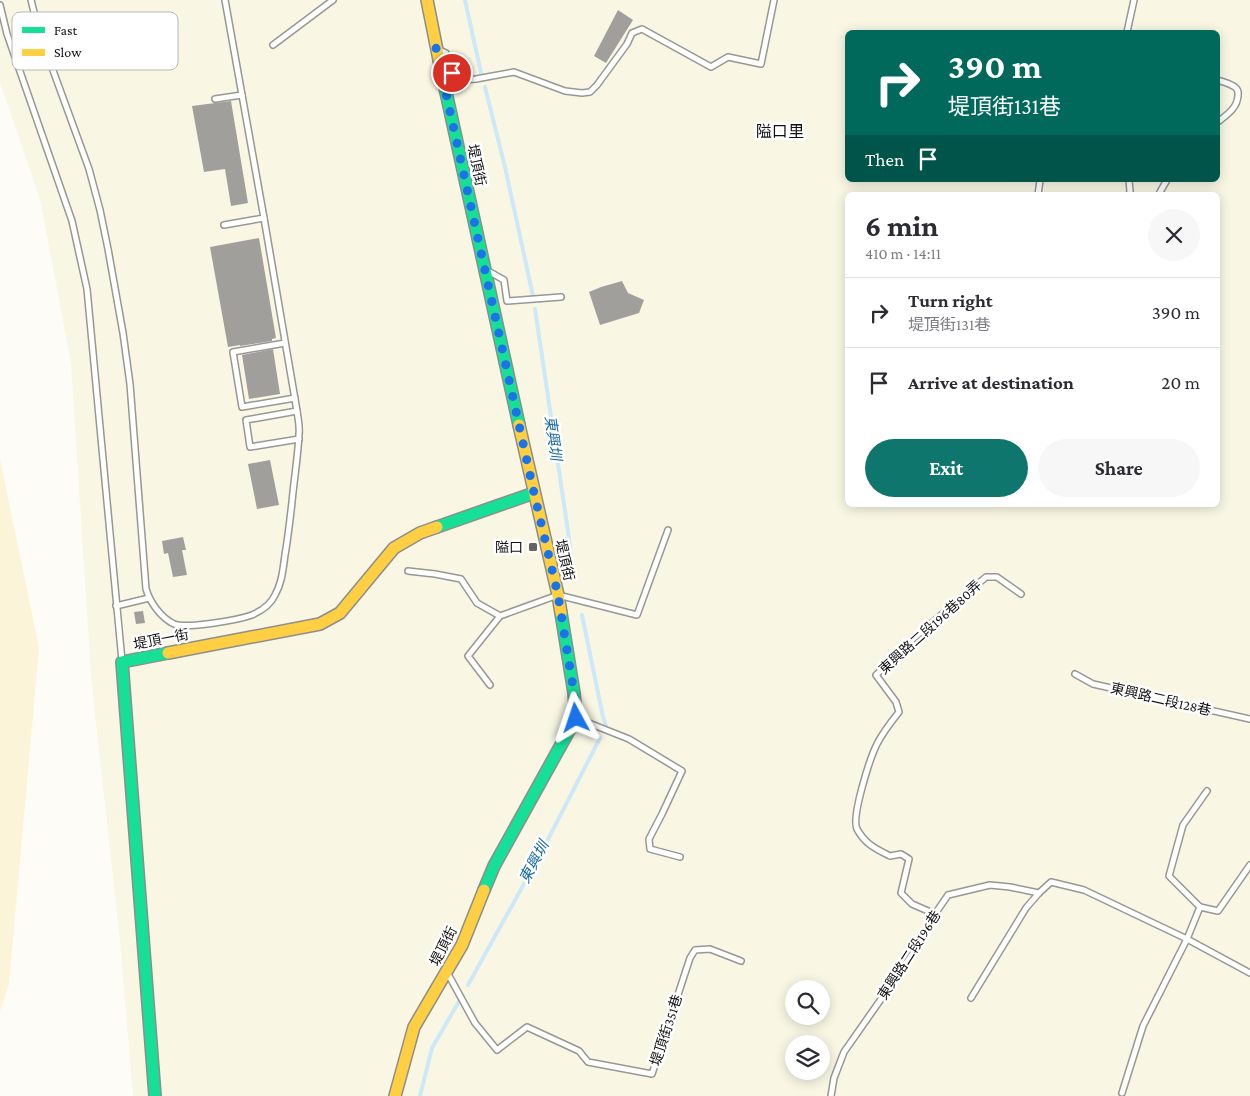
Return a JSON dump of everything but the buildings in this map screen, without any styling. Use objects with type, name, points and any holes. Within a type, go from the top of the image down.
[{"type":"street","name":"堤頂街","points":[[395,1096],[414,1027],[462,945],[494,866],[576,718],[574,693],[558,595],[436,48],[428,0]]},
{"type":"street","name":"堤頂一街","points":[[155,1096],[122,662],[320,624],[340,613],[394,548],[420,533],[534,493]]},
{"type":"lane","points":[[53,70],[89,169],[108,249],[130,384],[144,578],[149,598],[164,617],[174,624],[185,626],[198,626],[254,614],[268,605],[274,598],[282,579],[289,530],[299,427],[225,0]]},
{"type":"lane","points":[[273,45],[333,0]]},
{"type":"lane","points":[[436,48],[446,53],[452,73],[456,78],[464,80],[476,79],[514,72],[565,91],[590,92],[627,44],[632,33],[642,29],[710,67],[728,57],[761,64],[774,0]]},
{"type":"lane","points":[[1127,30],[1134,0]]},
{"type":"lane","points":[[0,6],[12,48]]},
{"type":"lane","points":[[20,70],[72,221],[87,289],[122,662]]},
{"type":"lane","points":[[1220,81],[1236,88],[1238,92],[1237,102],[1233,110],[1220,121]]},
{"type":"lane","points":[[215,99],[242,95]]},
{"type":"lane","points":[[1160,192],[1166,182]]},
{"type":"lane","points":[[224,225],[264,218]]},
{"type":"lane","points":[[485,269],[504,280],[507,301],[561,297]]},
{"type":"lane","points":[[285,343],[233,352],[242,407],[295,398]]},
{"type":"lane","points":[[297,411],[246,420],[250,447],[299,439]]},
{"type":"lane","points":[[490,685],[468,656],[500,616],[558,595],[636,615],[668,530]]},
{"type":"lane","points":[[408,571],[461,579],[477,602],[500,616]]},
{"type":"lane","name":"東興路二段196巷80弄","points":[[936,914],[912,904],[901,893],[909,859],[901,854],[890,856],[869,845],[856,828],[855,816],[866,772],[876,745],[885,729],[899,712],[896,702],[876,675],[915,637],[986,577],[997,577],[1021,594]]},
{"type":"lane","points":[[116,606],[149,598]]},
{"type":"lane","name":"東興路二段128巷","points":[[1075,674],[1093,684],[1250,719]]},
{"type":"lane","points":[[576,718],[629,739],[682,771],[649,839],[650,849],[680,857]]},
{"type":"lane","points":[[1207,791],[1183,824],[1169,876],[1200,907],[1218,911],[1250,865]]},
{"type":"lane","points":[[971,998],[1026,908],[1051,882],[1084,890],[1187,939],[1250,973]]},
{"type":"lane","name":"東興路二段196巷","points":[[831,1096],[834,1078],[844,1052],[914,952],[948,895],[990,886],[1010,887],[1039,893]]},
{"type":"lane","points":[[1122,1093],[1143,1026],[1187,939],[1200,907]]},
{"type":"lane","name":"堤頂街351巷","points":[[447,972],[475,1023],[497,1050],[527,1026],[579,1051],[588,1062],[652,1074],[690,958],[695,950],[710,949],[741,961]]},
{"type":"shaded area","points":[[0,0],[1250,0],[1250,1096],[133,1096],[120,941],[91,677],[71,363],[40,199],[0,83]]},
{"type":"sand","points":[[0,459],[39,648],[9,984],[0,1011]]},
{"type":"waterway","name":"東興圳","points":[[465,0],[481,73]]},
{"type":"waterway","name":"東興圳","points":[[485,87],[505,167],[533,296]]},
{"type":"waterway","name":"東興圳","points":[[535,309],[572,568]]},
{"type":"waterway","name":"東興圳","points":[[582,615],[606,726]]},
{"type":"waterway","name":"東興圳","points":[[468,985],[540,855],[600,738]]},
{"type":"waterway","name":"東興圳","points":[[420,1096],[432,1048],[461,998]]},
{"type":"traffic: fast","points":[[440,65],[519,425]]},
{"type":"traffic: fast","points":[[437,527],[534,493]]},
{"type":"traffic: fast","points":[[484,890],[494,866],[576,718],[574,693],[561,613]]},
{"type":"traffic: fast","points":[[155,1096],[122,662],[168,653]]},
{"type":"traffic: slow","points":[[427,0],[440,65]]},
{"type":"traffic: slow","points":[[519,425],[561,613]]},
{"type":"traffic: slow","points":[[168,653],[320,624],[340,613],[394,548],[420,533],[437,527]]},
{"type":"traffic: slow","points":[[395,1096],[414,1027],[462,945],[484,890]]},
{"type":"place","name":"隘口","points":[[533,547]]},
{"type":"district","name":"隘口里","points":[[780,131]]},
{"type":"route","points":[[452,73],[446,53],[436,48],[558,595],[574,693],[576,718]]}]
